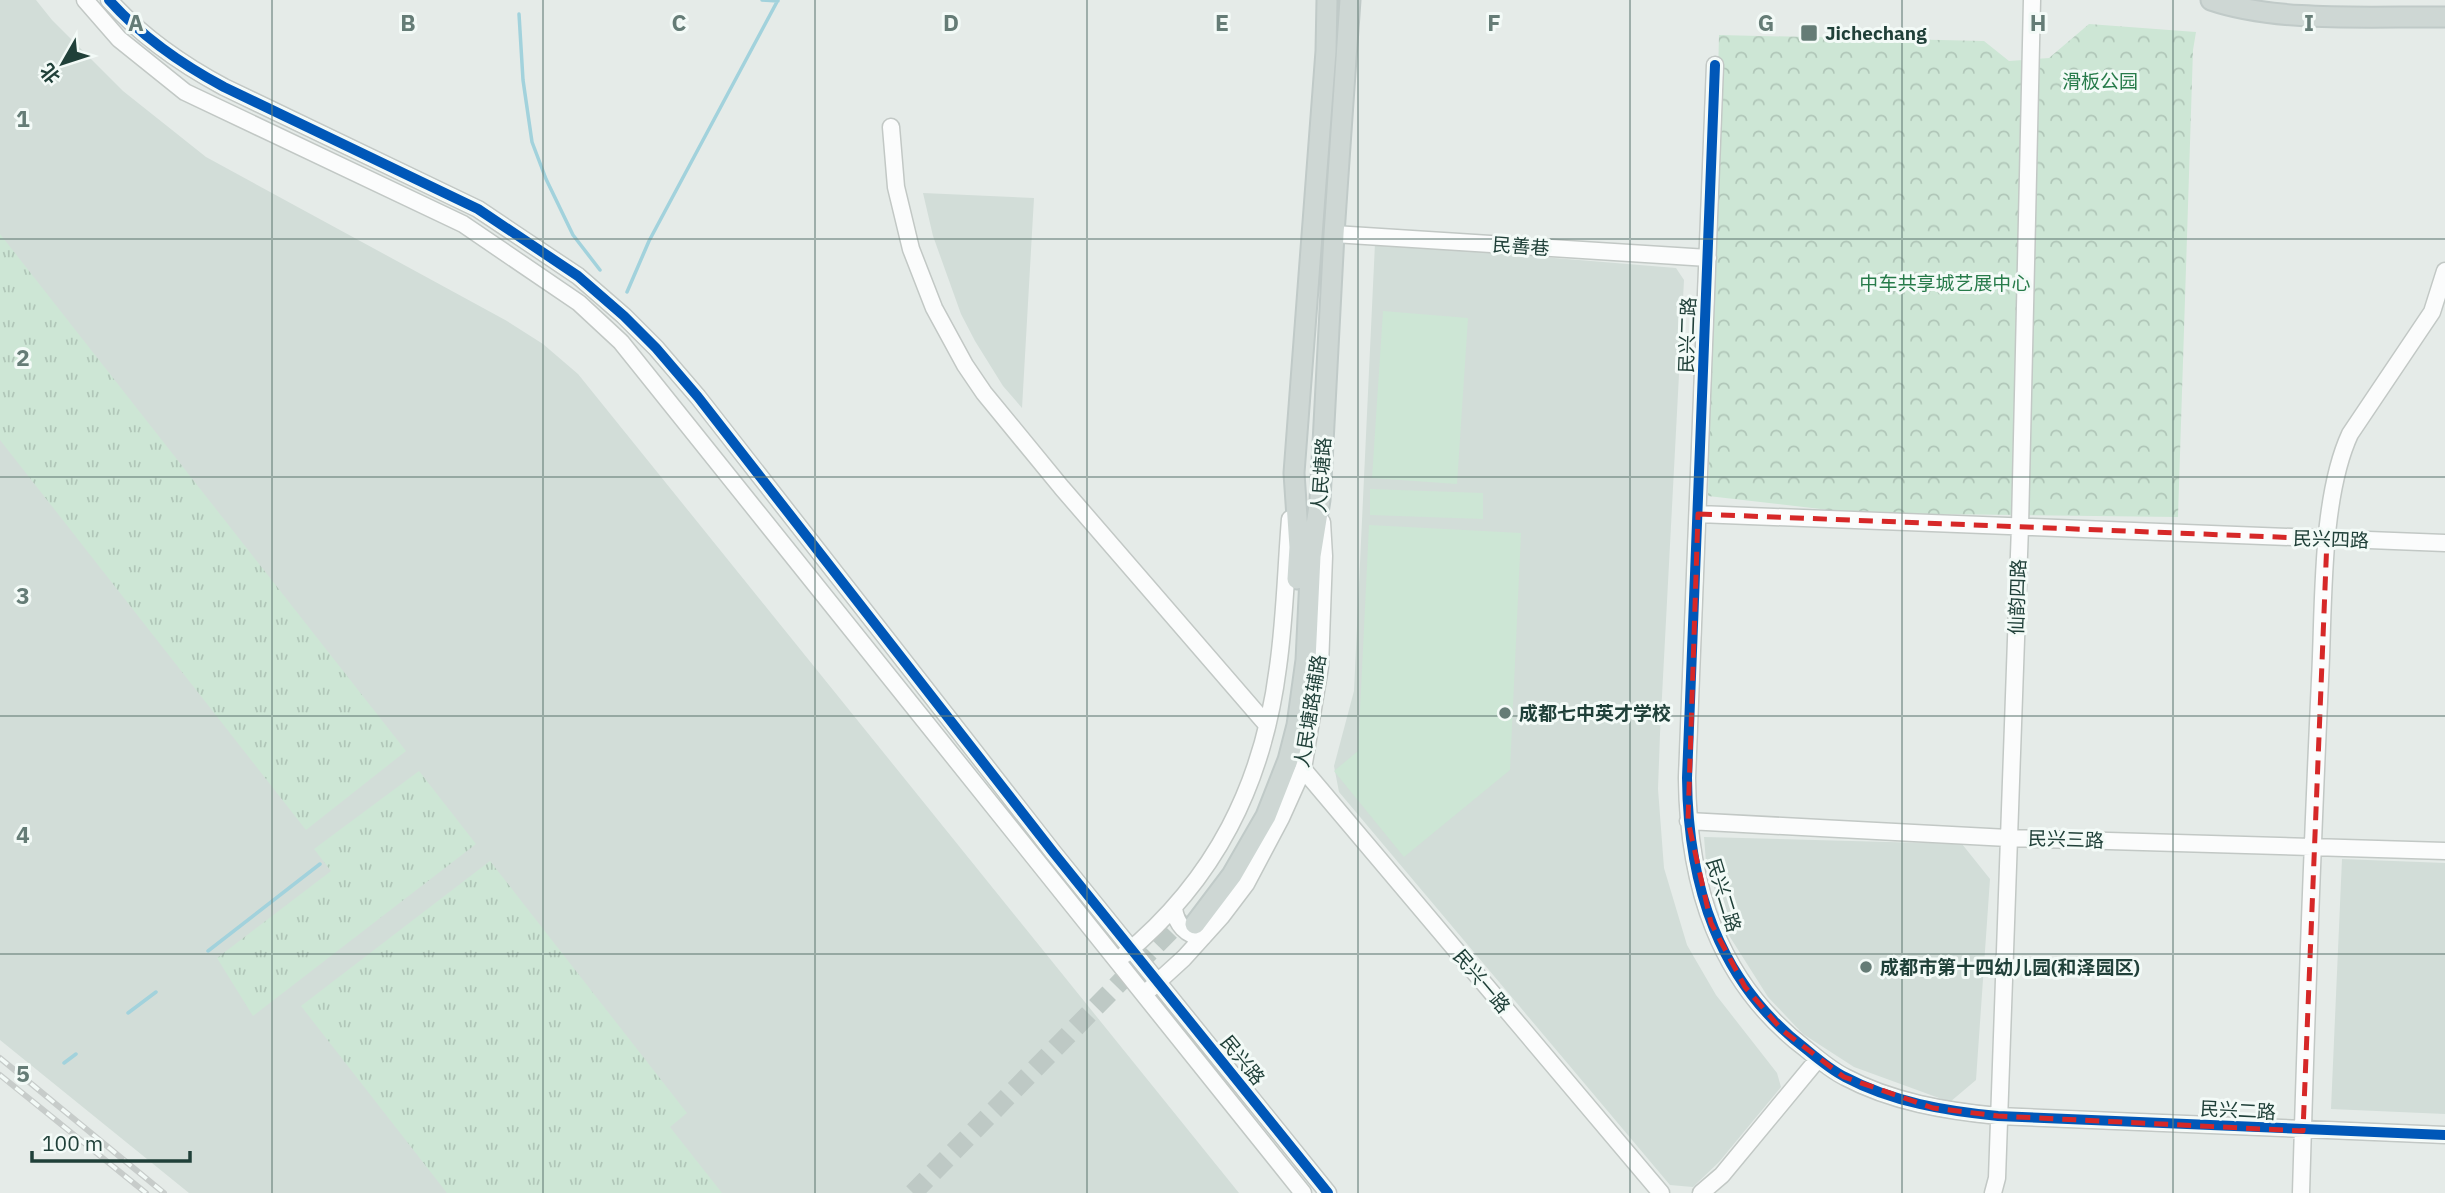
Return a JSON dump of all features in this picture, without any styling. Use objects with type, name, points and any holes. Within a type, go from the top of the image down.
[{"type":"main road","name":"人民塘路","points":[[1190,921],[1242,834],[1266,787],[1281,735],[1294,651],[1298,547],[1294,473],[1326,51],[1327,0]]},
{"type":"main road","name":"人民塘路","points":[[1190,921],[1215,900],[1254,838],[1275,795],[1297,725],[1306,660],[1311,556],[1321,500],[1334,234],[1350,0]]},
{"type":"main road","points":[[2211,0],[2232,7],[2291,15],[2445,17]]},
{"type":"street","name":"民兴路","points":[[85,0],[118,39],[186,92],[463,224],[579,303],[621,342],[1303,1193]]},
{"type":"street","name":"民兴路","points":[[109,0],[127,20],[185,66],[478,208],[578,276],[624,316],[698,397],[1131,949],[1328,1193]]},
{"type":"street","name":"仙韵四路","points":[[1993,1193],[1997,1178],[2020,526],[2032,0]]},
{"type":"street","name":"民兴二路","points":[[1715,65],[1687,778],[1688,821],[1698,880],[1711,923],[1728,960],[1745,987],[1775,1023],[1844,1077],[1933,1108],[1998,1116],[2445,1135]]},
{"type":"street","points":[[891,127],[896,187],[911,249],[934,308],[965,365],[984,393],[1062,488],[1267,725]]},
{"type":"street","name":"民善巷","points":[[1334,234],[1708,258]]},
{"type":"street","points":[[2301,1193],[2312,847],[2327,539],[2342,452],[2358,420],[2432,312],[2445,271]]},
{"type":"street","name":"人民塘路辅路","points":[[1143,995],[1158,982],[1190,921],[1210,861],[1233,823],[1260,758],[1278,668],[1294,473]]},
{"type":"street","name":"人民塘路辅路","points":[[1116,961],[1131,949],[1190,921],[1246,884],[1303,769],[1320,667],[1324,556],[1321,500]]},
{"type":"street","name":"民兴四路","points":[[1698,514],[2445,543]]},
{"type":"street","name":"民兴一路","points":[[1303,769],[1661,1193]]},
{"type":"street","name":"民兴三路","points":[[1688,821],[2008,838],[2445,851]]},
{"type":"street","points":[[1701,1193],[1722,1175],[1818,1059]]},
{"type":"highlighted area","points":[[1698,514],[2327,539],[2303,1131],[1998,1116],[1933,1108],[1877,1090],[1844,1077],[1782,1030],[1745,987],[1711,923],[1688,821]]},
{"type":"shaded area","points":[[0,0],[36,0],[52,20],[123,91],[206,157],[507,321],[543,344],[578,374],[1239,1193],[189,1193],[0,1040]]},
{"type":"shaded area","points":[[923,193],[1034,198],[1022,408],[1003,386],[961,314],[933,236]]},
{"type":"shaded area","name":"成都七中英才学校","points":[[1375,243],[1676,268],[1684,280],[1658,789],[1664,868],[1687,945],[1716,995],[1777,1073],[1781,1087],[1719,1162],[1693,1187],[1670,1185],[1339,792],[1334,766],[1354,691]]},
{"type":"shaded area","name":"成都市第十四幼儿园(和泽园区)","points":[[1704,837],[1962,844],[1990,879],[1976,1080],[1950,1102],[1854,1067],[1803,1034],[1768,997],[1730,937],[1706,862]]},
{"type":"shaded area","points":[[2342,859],[2445,863],[2445,1114],[2331,1109]]},
{"type":"green space","name":"中车共享城艺展中心","points":[[2089,24],[2196,32],[2193,50],[2178,517],[1855,513],[1708,496],[1719,35],[1984,41],[2009,61],[2049,58]]},
{"type":"green space","points":[[0,234],[406,751],[306,830],[0,440]]},
{"type":"green space","points":[[1383,311],[1468,318],[1457,484],[1372,478]]},
{"type":"green space","points":[[1370,489],[1483,493],[1483,519],[1370,515]]},
{"type":"green space","points":[[1369,525],[1521,533],[1510,770],[1404,857],[1334,771],[1358,751]]},
{"type":"green space","points":[[419,771],[476,844],[253,1016],[217,958],[331,871],[314,849]]},
{"type":"green space","points":[[490,861],[687,1113],[670,1127],[722,1193],[447,1193],[301,1006]]},
{"type":"waterway","points":[[762,0],[778,1]]},
{"type":"waterway","points":[[627,292],[649,241],[778,0]]},
{"type":"waterway","points":[[519,14],[523,80],[532,142],[546,179],[573,235],[600,270]]},
{"type":"waterway","points":[[208,951],[320,864]]},
{"type":"waterway","points":[[128,1013],[156,992]]},
{"type":"waterway","points":[[64,1063],[76,1054]]},
{"type":"tunnel","points":[[913,1193],[1186,915]]},
{"type":"railway","points":[[0,1058],[164,1193]]},
{"type":"railway","points":[[0,1075],[146,1193]]},
{"type":"cycle path","points":[[109,0],[149,38],[193,69],[224,87],[478,209],[578,276],[624,316],[698,397],[1053,852],[1328,1193]]},
{"type":"cycle path","points":[[1715,65],[1687,778],[1689,818],[1702,893],[1730,962],[1750,993],[1776,1023],[1830,1068],[1881,1093],[1939,1108],[1998,1116],[2445,1135]]},
{"type":"place","name":"Jichechang","points":[[1809,33]]},
{"type":"place","name":"成都七中英才学校","points":[[1505,713]]},
{"type":"place","name":"成都市第十四幼儿园(和泽园区)","points":[[1866,967]]},
{"type":"park label","name":"滑板公园","points":[[2100,81]]}]
